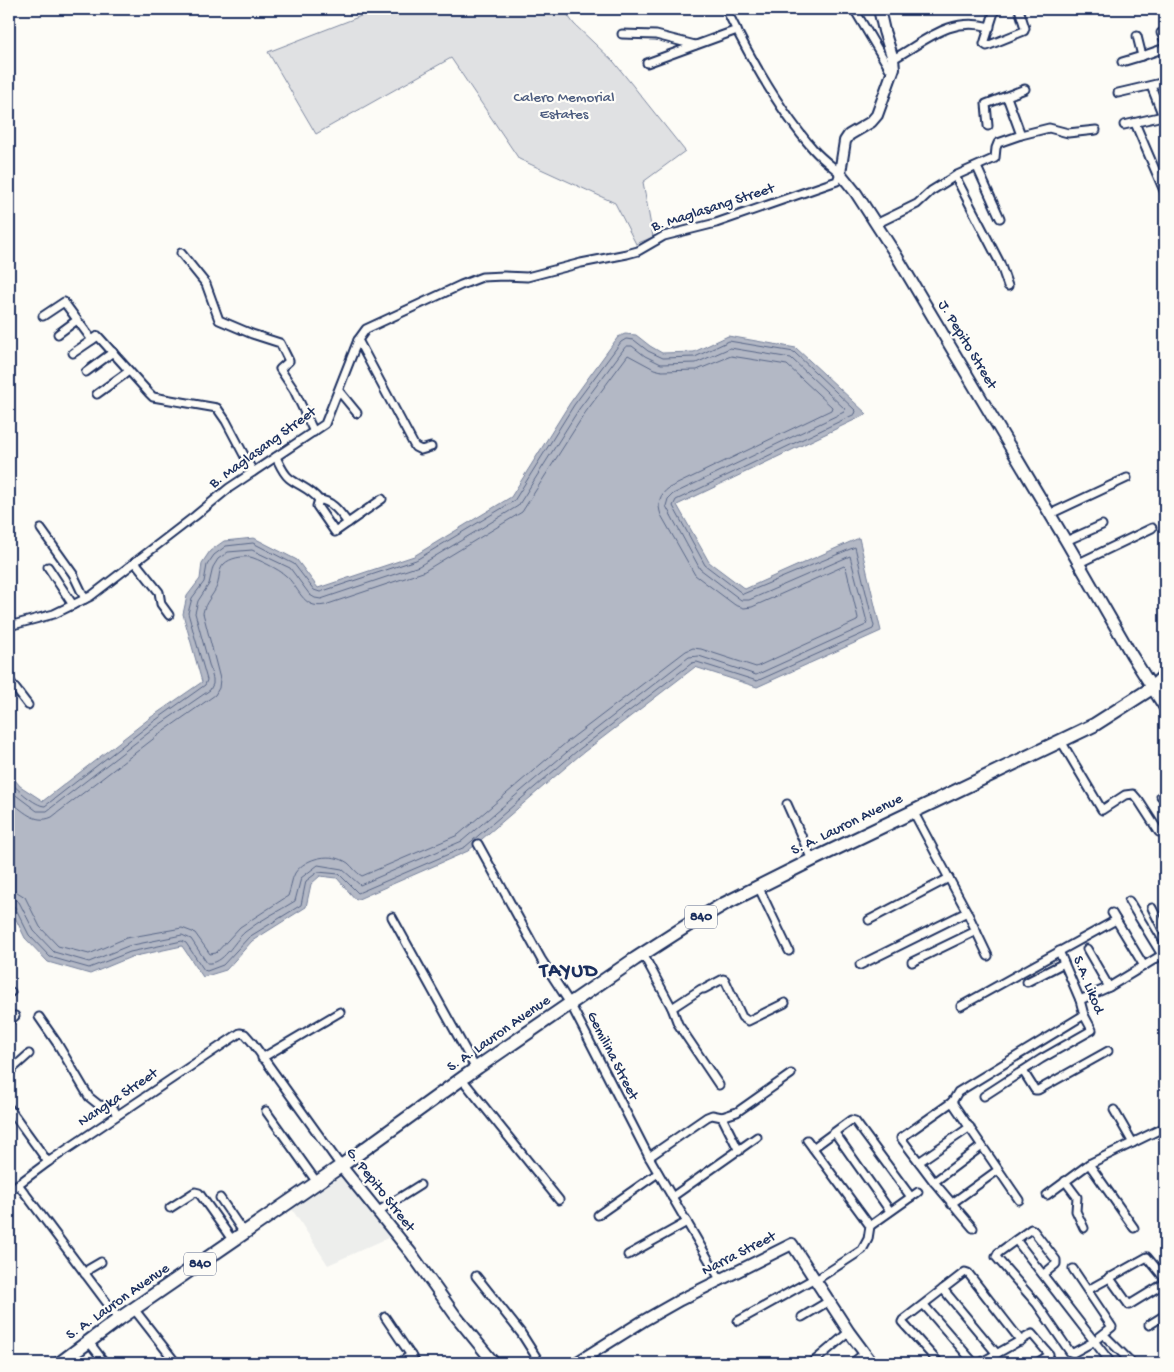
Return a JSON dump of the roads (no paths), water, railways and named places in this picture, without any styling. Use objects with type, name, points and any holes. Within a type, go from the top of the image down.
[{"type":"highway","name":"S. A. Lauron Avenue","points":[[60,1363],[119,1319],[233,1241],[476,1069],[643,954],[695,921],[758,886],[1094,725],[1152,688],[1165,675]]},
{"type":"street","name":"J. Pepito Street","points":[[726,9],[767,84],[800,133],[816,152],[840,173],[856,193],[876,224],[1079,563],[1130,654],[1165,708]]},
{"type":"street","points":[[854,9],[888,68],[893,71]]},
{"type":"street","points":[[840,173],[845,141],[849,135],[871,122],[877,115],[893,71],[893,59],[879,9]]},
{"type":"street","points":[[995,9],[984,44],[987,46],[1022,32],[1025,28],[1019,9]]},
{"type":"street","points":[[893,59],[932,35],[948,28],[966,23],[976,23],[990,27]]},
{"type":"street","points":[[647,63],[737,30]]},
{"type":"street","points":[[1160,32],[1165,41]]},
{"type":"street","points":[[622,34],[656,35],[695,45]]},
{"type":"street","points":[[1138,36],[1142,56]]},
{"type":"street","points":[[1122,62],[1165,48]]},
{"type":"street","points":[[1118,93],[1165,82]]},
{"type":"street","points":[[1124,125],[1164,118],[1151,86]]},
{"type":"street","points":[[988,126],[986,104],[1025,89]]},
{"type":"street","points":[[1007,97],[1021,134]]},
{"type":"street","points":[[1135,123],[1162,178],[1165,193]]},
{"type":"street","points":[[876,224],[917,204],[931,191],[956,176],[995,158],[998,143],[1021,134],[1049,128],[1068,133],[1096,130]]},
{"type":"street","points":[[977,167],[1000,218]]},
{"type":"street","name":"B. Maglasang Street","points":[[9,626],[54,614],[85,599],[229,488],[314,432],[326,422],[358,340],[366,329],[482,277],[527,277],[638,251],[664,236],[716,224],[833,183],[837,181],[840,173]]},
{"type":"street","points":[[956,176],[1000,263],[1008,286]]},
{"type":"street","points":[[182,253],[206,284],[219,320],[245,332],[280,342],[289,361],[280,369],[294,390],[314,432]]},
{"type":"street","points":[[43,316],[64,302],[92,340]]},
{"type":"street","points":[[58,334],[76,320]]},
{"type":"street","points":[[73,352],[98,336],[153,397],[216,408],[226,421],[253,472]]},
{"type":"street","points":[[358,340],[415,447],[421,450],[431,447]]},
{"type":"street","points":[[86,372],[113,352]]},
{"type":"street","points":[[97,394],[129,371]]},
{"type":"street","points":[[339,390],[357,413]]},
{"type":"street","points":[[276,458],[287,478],[313,492],[319,500]]},
{"type":"street","points":[[1050,514],[1127,478]]},
{"type":"street","points":[[319,500],[317,506],[335,532],[382,499]]},
{"type":"street","points":[[319,500],[325,500],[334,507],[348,523]]},
{"type":"street","points":[[1066,541],[1102,526]]},
{"type":"street","points":[[1079,563],[1152,528]]},
{"type":"street","points":[[41,529],[73,574],[85,599]]},
{"type":"street","points":[[135,562],[159,592],[161,604],[169,615]]},
{"type":"street","points":[[48,567],[73,605]]},
{"type":"street","points":[[9,680],[28,705]]},
{"type":"street","points":[[1061,741],[1102,810],[1125,795],[1133,794],[1159,832]]},
{"type":"street","points":[[787,804],[812,860]]},
{"type":"street","points":[[913,811],[967,912],[988,956]]},
{"type":"street","name":"Gemilina Street","points":[[478,844],[541,958],[570,1004],[649,1157],[721,1281]]},
{"type":"street","points":[[869,920],[949,878]]},
{"type":"street","points":[[758,886],[789,951]]},
{"type":"street","points":[[1080,1000],[1109,987],[1164,954],[1129,900]]},
{"type":"street","points":[[1152,908],[1165,934]]},
{"type":"street","points":[[860,965],[967,912]]},
{"type":"street","points":[[392,917],[476,1069]]},
{"type":"street","points":[[961,1006],[1059,951],[1114,917],[1144,966]]},
{"type":"street","points":[[912,962],[976,931]]},
{"type":"street","points":[[1087,949],[1109,987]]},
{"type":"street","name":"S.A. Likod","points":[[1023,1071],[1092,1030],[1084,1015],[1080,1000],[1059,951]]},
{"type":"street","points":[[643,954],[672,1008],[678,1024],[719,1085]]},
{"type":"street","points":[[1027,982],[1064,963]]},
{"type":"street","points":[[672,1008],[701,989],[723,979],[745,1020],[748,1021],[785,1003]]},
{"type":"street","points":[[262,1058],[340,1012]]},
{"type":"street","points":[[973,1228],[951,1204],[901,1138],[952,1102],[958,1092],[1084,1015]]},
{"type":"street","points":[[39,1017],[89,1097],[98,1106],[112,1106],[117,1115]]},
{"type":"street","name":"Nangka Street","points":[[9,1191],[48,1162],[236,1034],[245,1034]]},
{"type":"street","name":"G. Pepito Street","points":[[245,1034],[340,1166],[411,1254],[494,1363]]},
{"type":"street","points":[[984,1096],[1023,1071],[1035,1090],[1038,1090],[1108,1051]]},
{"type":"street","points":[[9,1072],[29,1054]]},
{"type":"street","points":[[649,1157],[707,1117],[712,1115],[722,1118],[737,1112],[791,1074]]},
{"type":"street","points":[[462,1079],[559,1200]]},
{"type":"street","points":[[952,1102],[1019,1200]]},
{"type":"street","points":[[9,1108],[48,1162]]},
{"type":"street","points":[[1114,1110],[1133,1143]]},
{"type":"street","points":[[266,1112],[316,1181]]},
{"type":"street","points":[[722,1118],[739,1151]]},
{"type":"street","points":[[813,1148],[851,1120],[856,1122],[911,1197]]},
{"type":"street","points":[[919,1162],[970,1127]]},
{"type":"street","points":[[1047,1195],[1089,1164],[1165,1127]]},
{"type":"street","points":[[835,1133],[890,1210]]},
{"type":"street","points":[[672,1197],[757,1137]]},
{"type":"street","points":[[807,1140],[870,1226]]},
{"type":"street","points":[[934,1182],[982,1146]]},
{"type":"street","points":[[1089,1164],[1134,1228]]},
{"type":"street","points":[[951,1204],[998,1170]]},
{"type":"street","points":[[598,1215],[658,1173]]},
{"type":"street","points":[[1065,1180],[1077,1197],[1076,1210],[1084,1228]]},
{"type":"street","points":[[18,1184],[119,1319]]},
{"type":"street","points":[[377,1212],[420,1185]]},
{"type":"street","points":[[170,1208],[196,1192],[199,1193],[233,1241]]},
{"type":"street","points":[[738,1321],[816,1279],[862,1250],[868,1239],[870,1226],[918,1192]]},
{"type":"street","points":[[220,1198],[244,1233]]},
{"type":"street","points":[[628,1255],[687,1222]]},
{"type":"street","points":[[1044,1274],[1056,1264],[1056,1261],[1033,1230],[998,1252],[996,1257],[1037,1304],[1070,1352],[1074,1353],[1104,1335],[1112,1326],[1073,1269]]},
{"type":"street","points":[[1016,1240],[1044,1274],[1110,1363]]},
{"type":"street","name":"Narra Street","points":[[576,1363],[643,1321],[792,1244],[849,1332],[872,1363]]},
{"type":"street","points":[[1088,1290],[1109,1277],[1147,1257],[1165,1281],[1129,1305],[1109,1277]]},
{"type":"street","points":[[85,1274],[89,1269],[101,1262]]},
{"type":"street","points":[[939,1363],[902,1322],[965,1272],[968,1273],[1021,1341]]},
{"type":"street","points":[[476,1276],[521,1333],[540,1363]]},
{"type":"street","points":[[943,1289],[998,1354]]},
{"type":"street","points":[[802,1317],[829,1301]]},
{"type":"street","points":[[924,1305],[974,1363]]},
{"type":"street","points":[[134,1309],[176,1363]]},
{"type":"street","points":[[1149,1326],[1165,1315]]},
{"type":"street","points":[[385,1317],[416,1363]]},
{"type":"street","points":[[812,1363],[849,1332]]},
{"type":"street","points":[[980,1363],[1034,1334],[1049,1354],[1037,1363]]},
{"type":"street","points":[[1104,1335],[1132,1363]]},
{"type":"street","points":[[89,1342],[105,1363]]},
{"type":"street","points":[[852,1363],[865,1353]]},
{"type":"street","points":[[399,1363],[411,1355]]},
{"type":"water","points":[[625,334],[636,335],[662,353],[694,352],[728,336],[796,348],[867,414],[677,505],[709,562],[745,589],[859,538],[881,631],[757,687],[695,667],[580,755],[468,851],[356,900],[337,878],[320,876],[311,884],[306,907],[252,941],[226,970],[203,977],[182,946],[131,957],[90,974],[48,962],[25,938],[9,905],[9,773],[20,786],[43,801],[150,718],[202,682],[183,614],[187,596],[200,579],[202,563],[210,551],[224,541],[254,538],[297,560],[318,588],[414,556],[511,497],[570,403],[618,337]]},
{"type":"district","name":"TAYUD","points":[[569,972]]},
{"type":"park label","name":"Calero Memorial Estates","points":[[564,106]]}]
